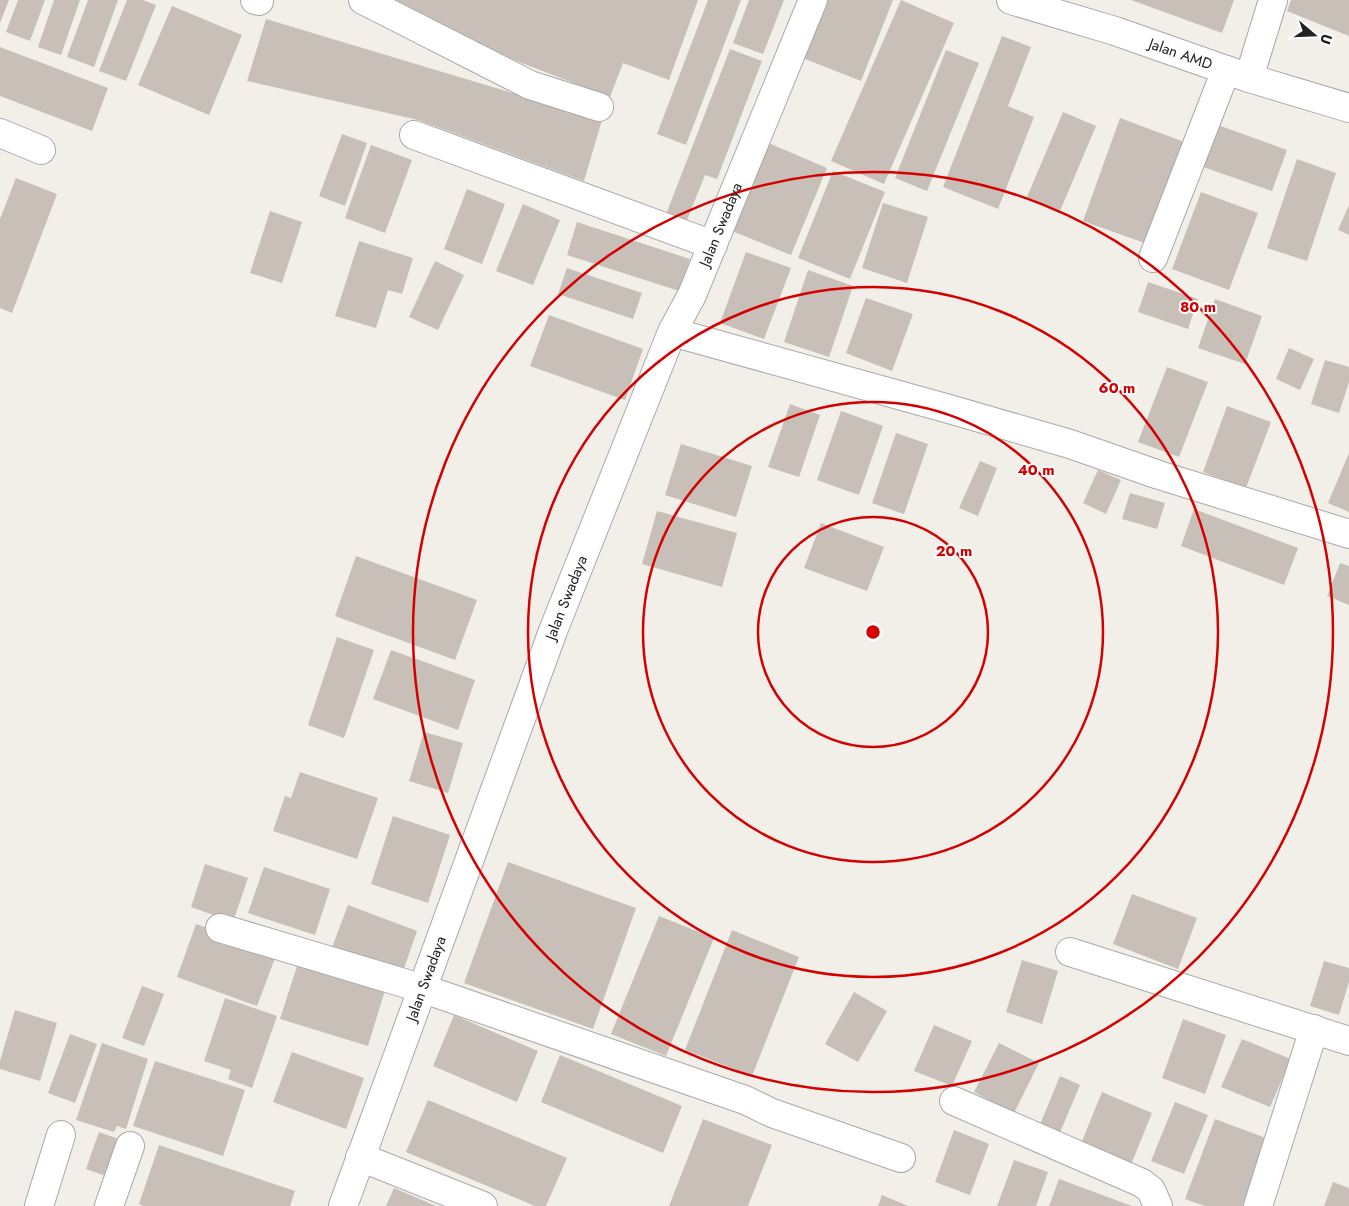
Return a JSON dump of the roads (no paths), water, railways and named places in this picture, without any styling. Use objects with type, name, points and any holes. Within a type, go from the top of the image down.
[{"type":"street","points":[[364,0],[530,85],[598,107]]},
{"type":"street","name":"Jalan Swadaya","points":[[343,1206],[424,989],[553,631],[672,332],[692,295],[813,0]]},
{"type":"street","name":"Jalan AMD","points":[[1010,0],[1115,31],[1238,74],[1349,108]]},
{"type":"street","points":[[1153,258],[1273,0]]},
{"type":"street","points":[[0,133],[41,150]]},
{"type":"street","points":[[414,135],[712,245]]},
{"type":"street","points":[[672,332],[1070,444],[1159,475],[1349,534]]},
{"type":"street","points":[[220,928],[424,989],[745,1100],[772,1113],[901,1158]]},
{"type":"street","points":[[1070,952],[1349,1041]]},
{"type":"street","points":[[1258,1206],[1314,1029]]},
{"type":"street","points":[[954,1101],[1142,1183],[1151,1190],[1158,1206]]},
{"type":"street","points":[[39,1206],[61,1135]]},
{"type":"street","points":[[108,1206],[130,1146]]},
{"type":"street","points":[[360,1157],[483,1206]]}]
